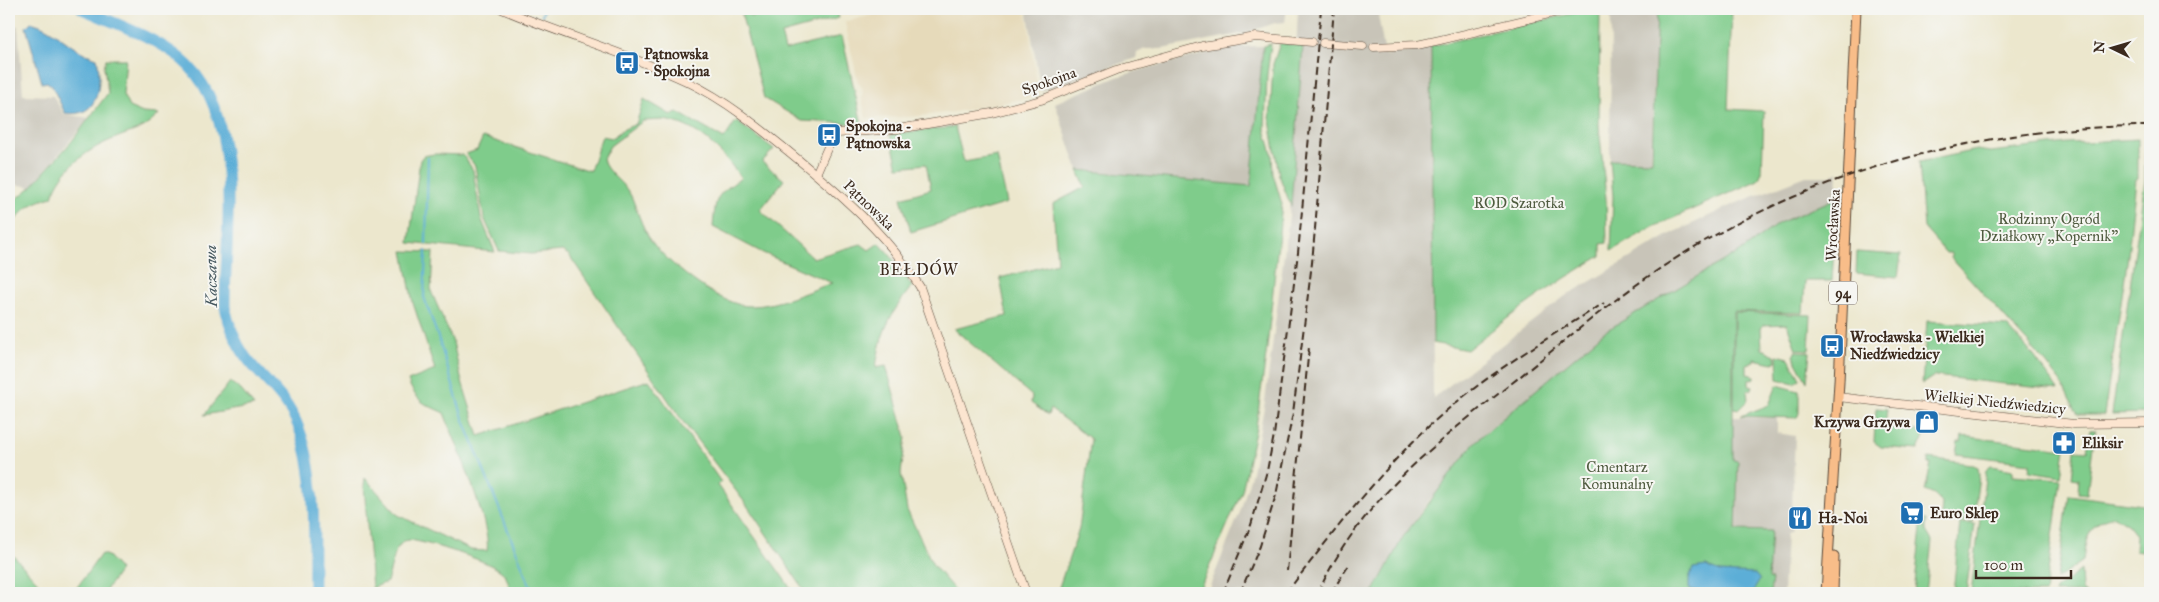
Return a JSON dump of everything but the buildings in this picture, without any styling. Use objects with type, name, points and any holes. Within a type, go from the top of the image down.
[{"type":"main road","name":"Wrocławska","points":[[1826,593],[1838,397],[1856,9]]},
{"type":"main road","name":"Wrocławska","points":[[1832,503],[1833,593]]},
{"type":"street","name":"Pątnowska","points":[[502,9],[669,73],[704,90],[748,117],[816,174],[881,233],[902,259],[920,287],[1026,593]]},
{"type":"street","points":[[1374,47],[1433,42],[1570,9]]},
{"type":"street","name":"Spokojna","points":[[816,174],[830,142],[838,133],[898,129],[992,112],[1041,100],[1116,70],[1202,46],[1256,38],[1312,42]]},
{"type":"street","points":[[1323,43],[1363,46]]},
{"type":"street","name":"Wielkiej Niedźwiedzicy","points":[[1838,397],[2074,424],[2150,423]]},
{"type":"shaded area","points":[[895,9],[1026,9],[1039,96],[953,112],[911,117],[866,118],[862,98],[863,89],[858,82],[845,22]]},
{"type":"shaded area","points":[[1027,9],[1287,9],[1285,22],[1275,23],[1245,33],[1162,49],[1145,49],[1137,53],[1136,58],[1041,91]]},
{"type":"shaded area","points":[[1298,9],[1377,9],[1385,55],[1431,46],[1433,398],[1564,297],[1669,235],[1732,205],[1806,176],[1831,176],[1838,171],[1837,198],[1779,223],[1430,499],[1403,537],[1373,593],[1207,593],[1240,512],[1252,472],[1265,402],[1289,216]]},
{"type":"shaded area","points":[[1611,9],[1657,9],[1651,161],[1610,160]]},
{"type":"shaded area","points":[[9,25],[18,26],[23,95],[53,96],[64,114],[89,118],[31,187],[9,183]]},
{"type":"shaded area","points":[[1263,46],[1251,186],[1078,170],[1055,103],[1117,77],[1155,66],[1233,47]]},
{"type":"shaded area","points":[[1733,417],[1777,418],[1777,433],[1795,436],[1791,531],[1786,535],[1783,593],[1770,593],[1772,580],[1768,579],[1736,530],[1738,461],[1733,461]]},
{"type":"green space","points":[[740,9],[747,9],[750,17],[775,9],[837,9],[839,18],[781,34],[785,50],[842,36],[862,124],[802,121],[764,98]]},
{"type":"green space","name":"ROD Szarotka","points":[[1592,9],[1600,9],[1599,125],[1606,199],[1607,243],[1601,244],[1601,256],[1532,300],[1467,350],[1433,343],[1431,46]]},
{"type":"green space","points":[[1657,9],[1732,9],[1728,109],[1764,111],[1762,172],[1758,180],[1651,228],[1611,251],[1613,197],[1610,160],[1652,161]]},
{"type":"green space","points":[[1280,43],[1303,46],[1291,206],[1279,175],[1270,120],[1273,64]]},
{"type":"green space","points":[[1271,44],[1267,75],[1265,129],[1272,154],[1273,174],[1282,204],[1267,348],[1256,427],[1242,491],[1198,593],[1057,593],[1079,529],[1091,439],[1050,409],[1048,415],[1031,403],[1032,396],[954,329],[1007,316],[1000,278],[1057,263],[1053,204],[1085,187],[1078,170],[1251,186],[1263,46]]},
{"type":"green space","points":[[106,59],[126,59],[123,95],[129,107],[143,113],[159,114],[144,127],[106,142],[77,160],[62,177],[52,197],[31,205],[21,213],[9,232],[9,205],[31,187],[72,141],[108,93],[104,67]]},
{"type":"green space","points":[[644,99],[671,115],[677,112],[724,139],[736,121],[774,149],[762,162],[784,180],[760,210],[813,258],[861,244],[869,250],[879,243],[912,286],[897,306],[887,324],[880,344],[876,368],[886,366],[906,437],[901,473],[907,510],[933,565],[957,593],[806,593],[746,504],[684,423],[569,255],[562,251],[531,254],[499,251],[484,218],[475,166],[466,154],[477,150],[483,137],[590,171],[602,136],[612,138],[622,130],[636,124]],"holes":[[[663,120],[687,127],[708,140],[726,158],[741,178],[718,197],[713,227],[763,253],[832,283],[771,304],[739,305],[726,300],[699,284],[663,255],[647,235],[629,193],[608,169],[603,159],[610,146],[643,121]]]},
{"type":"green space","points":[[955,127],[964,162],[997,156],[1007,203],[911,232],[901,198],[931,189],[926,164],[898,167],[890,134]]},
{"type":"green space","name":"Rodzinny Ogród Działkowy „Kopernik”","points":[[2138,139],[2138,178],[2136,179],[2128,256],[2104,415],[2078,415],[2060,381],[2047,364],[1951,258],[1951,253],[1946,253],[1924,228],[1919,162],[1976,150],[1991,152],[2067,143]]},
{"type":"green space","points":[[2150,150],[2150,413],[2112,414],[2145,180],[2145,154]]},
{"type":"green space","points":[[434,154],[463,155],[473,170],[481,218],[495,252],[409,243],[420,160],[423,156]]},
{"type":"green space","name":"Cmentarz Komunalny","points":[[1837,198],[1832,281],[1805,281],[1803,313],[1733,311],[1733,460],[1738,461],[1736,530],[1771,531],[1768,579],[1772,580],[1770,593],[1373,593],[1403,537],[1475,442],[1604,332],[1733,255],[1733,257],[1779,223]]},
{"type":"green space","points":[[403,251],[433,252],[431,291],[453,342],[461,378],[479,436],[649,380],[721,482],[718,485],[794,593],[510,593],[506,576],[495,567],[458,553],[410,540],[403,541],[396,550],[387,582],[372,588],[365,478],[398,515],[471,550],[487,551],[484,523],[464,462],[444,413],[422,402],[408,381],[435,370],[413,303]]},
{"type":"green space","points":[[1857,252],[1901,255],[1898,277],[1856,273]]},
{"type":"green space","points":[[1734,312],[1811,315],[1809,350],[1796,349],[1787,324],[1763,325],[1761,329],[1762,349],[1775,355],[1776,361],[1773,363],[1754,359],[1754,362],[1747,364],[1747,374],[1754,376],[1754,378],[1749,380],[1749,385],[1753,386],[1752,389],[1747,391],[1748,400],[1739,409],[1734,408]]},
{"type":"green space","points":[[1927,321],[2007,326],[2034,356],[2058,390],[1934,376],[1922,384]]},
{"type":"green space","points":[[1796,351],[1810,352],[1807,382],[1793,356]]},
{"type":"green space","points":[[1777,355],[1789,358],[1800,379],[1794,383],[1778,379]]},
{"type":"green space","points":[[230,382],[241,390],[254,406],[204,415]]},
{"type":"green space","points":[[1777,385],[1799,391],[1799,413],[1797,418],[1741,416],[1769,405]]},
{"type":"green space","points":[[1876,408],[1887,409],[1885,427],[1926,432],[1918,450],[1881,447],[1874,442]]},
{"type":"green space","points":[[2090,430],[2095,430],[2087,494],[2078,493],[2079,479],[2072,478],[2075,450],[2087,451]]},
{"type":"green space","points":[[1962,436],[2065,449],[2061,476],[2029,471],[2030,463],[1956,454],[1958,442],[1961,442]]},
{"type":"green space","points":[[1928,458],[1971,464],[1978,467],[1979,476],[1973,522],[1943,519],[1941,516],[1942,503],[1934,495],[1925,491],[1931,464],[1928,464]]},
{"type":"green space","points":[[1991,466],[2013,470],[2013,475],[2061,479],[2045,593],[1971,593],[1986,470]]},
{"type":"green space","points":[[2069,495],[2150,506],[2150,540],[2144,537],[2141,551],[2135,550],[2136,535],[2128,525],[2114,516],[2105,519],[2090,532],[2085,545],[2083,561],[2057,579]]},
{"type":"green space","points":[[1922,519],[1926,520],[1926,531],[1932,541],[1926,593],[1914,593]]},
{"type":"green space","points":[[1960,523],[1975,524],[1966,593],[1953,593]]},
{"type":"green space","points":[[9,551],[46,591],[62,589],[59,593],[9,593]]},
{"type":"green space","points":[[101,554],[108,556],[120,570],[104,593],[73,593]]},
{"type":"green space","points":[[2081,570],[2082,590],[2086,593],[2055,593],[2055,590]]},
{"type":"water","points":[[31,22],[49,29],[78,50],[97,58],[99,78],[96,97],[92,105],[85,110],[77,113],[65,113],[52,86],[47,82],[42,83],[26,27]]},
{"type":"water","points":[[1706,566],[1721,572],[1755,574],[1760,580],[1752,593],[1707,593],[1689,589],[1689,578],[1693,568]]},
{"type":"waterway","name":"Kaczawa","points":[[82,9],[146,37],[170,50],[201,81],[215,109],[223,140],[227,174],[228,209],[225,307],[232,332],[241,350],[288,407],[301,435],[307,456],[313,502],[314,593]]},
{"type":"waterway","points":[[542,15],[544,9]]},
{"type":"waterway","points":[[426,243],[428,158]]},
{"type":"waterway","points":[[426,251],[424,297],[463,418],[533,593]]},
{"type":"railway","points":[[1223,593],[1251,525],[1267,471],[1274,435],[1298,253],[1321,9]]},
{"type":"railway","points":[[1240,593],[1260,546],[1276,495],[1293,413],[1312,263],[1334,9]]},
{"type":"railway","points":[[1318,593],[1335,560],[1355,530],[1377,502],[1428,452],[1455,428],[1612,303],[1646,278],[1703,242],[1762,211],[1823,185],[1886,164],[1951,147],[2017,135],[2083,128],[2150,126]]},
{"type":"railway","points":[[1286,593],[1371,487],[1427,428],[1490,376],[1604,303]]},
{"type":"railway","points":[[1287,571],[1309,347]]},
{"type":"railway","points":[[1331,593],[1349,565]]},
{"type":"place","name":"Pątnowska - Spokojna","points":[[627,63]]},
{"type":"place","name":"Spokojna - Pątnowska","points":[[829,135]]},
{"type":"place","name":"Wrocławska - Wielkiej Niedźwiedzicy","points":[[1832,346]]},
{"type":"place","name":"Krzywa Grzywa","points":[[1927,422]]},
{"type":"place","name":"Eliksir","points":[[2064,443]]},
{"type":"place","name":"Euro Sklep","points":[[1912,513]]},
{"type":"place","name":"Ha-Noi","points":[[1800,518]]},
{"type":"district","name":"BEŁDÓW","points":[[919,269]]}]
